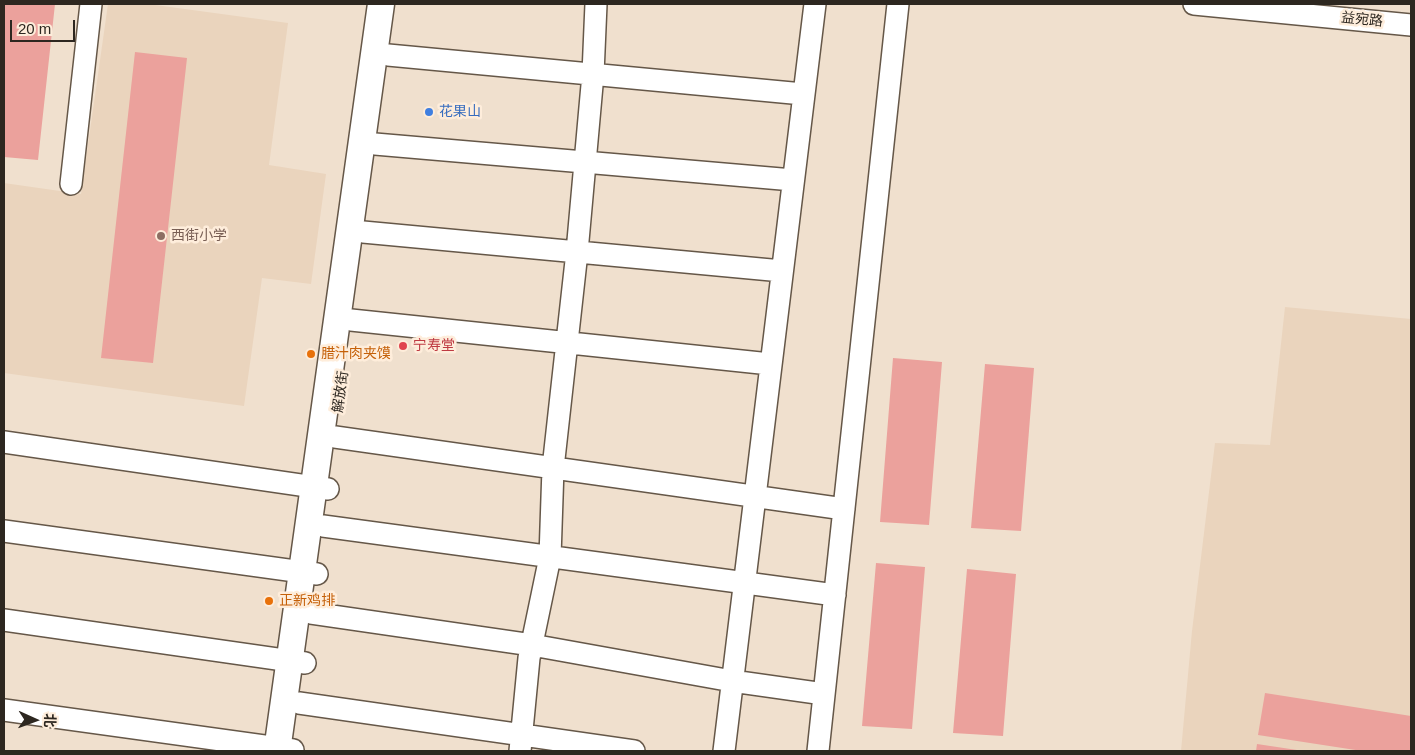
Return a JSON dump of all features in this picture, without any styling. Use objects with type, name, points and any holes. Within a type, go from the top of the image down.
[{"type":"main road","points":[[285,750],[321,488],[381,4]]},
{"type":"main road","name":"解放街","points":[[285,750],[299,703],[297,662],[311,613],[309,573],[323,526],[321,488],[335,437],[394,4]]},
{"type":"street","points":[[71,184],[91,4]]},
{"type":"street","points":[[521,743],[532,646],[550,557],[553,468],[577,252],[593,74],[596,4]]},
{"type":"street","points":[[724,751],[745,583],[753,496],[815,4]]},
{"type":"street","points":[[818,751],[898,4]]},
{"type":"street","name":"益宛路","points":[[1194,4],[1411,25]]},
{"type":"street","points":[[388,55],[803,94]]},
{"type":"street","points":[[375,144],[793,180]]},
{"type":"street","points":[[363,232],[782,271]]},
{"type":"street","points":[[351,320],[770,364]]},
{"type":"street","points":[[335,437],[844,510]]},
{"type":"street","points":[[4,442],[321,488]]},
{"type":"street","points":[[323,526],[835,595]]},
{"type":"street","points":[[4,531],[309,573]]},
{"type":"street","points":[[311,613],[532,646],[732,681],[824,694]]},
{"type":"street","points":[[4,620],[297,662]]},
{"type":"street","points":[[299,703],[521,743],[634,751]]},
{"type":"street","points":[[4,710],[285,750]]},
{"type":"shaded area","name":"西街小学","points":[[108,4],[148,4],[288,23],[269,165],[326,174],[311,284],[262,278],[244,406],[4,373],[4,183],[81,194]]},
{"type":"shaded area","points":[[1285,307],[1411,319],[1411,751],[1181,751],[1192,631],[1215,443],[1270,445]]},
{"type":"building","points":[[4,4],[55,4],[38,160],[4,157]]},
{"type":"building","points":[[135,52],[187,58],[153,363],[101,358]]},
{"type":"building","points":[[893,358],[942,362],[929,525],[880,522]]},
{"type":"building","points":[[985,364],[1034,368],[1021,531],[971,528]]},
{"type":"building","points":[[876,563],[925,567],[912,729],[862,726]]},
{"type":"building","points":[[967,569],[1016,574],[1003,736],[953,733]]},
{"type":"building","points":[[1265,693],[1411,716],[1411,751],[1362,751],[1258,735]]},
{"type":"building","points":[[1257,744],[1297,750],[1297,751],[1256,751]]},
{"type":"place","name":"花果山","points":[[429,112]]},
{"type":"place","name":"西街小学","points":[[161,236]]},
{"type":"place","name":"宁寿堂","points":[[403,346]]},
{"type":"place","name":"腊汁肉夹馍","points":[[311,354]]},
{"type":"place","name":"正新鸡排","points":[[269,601]]}]
